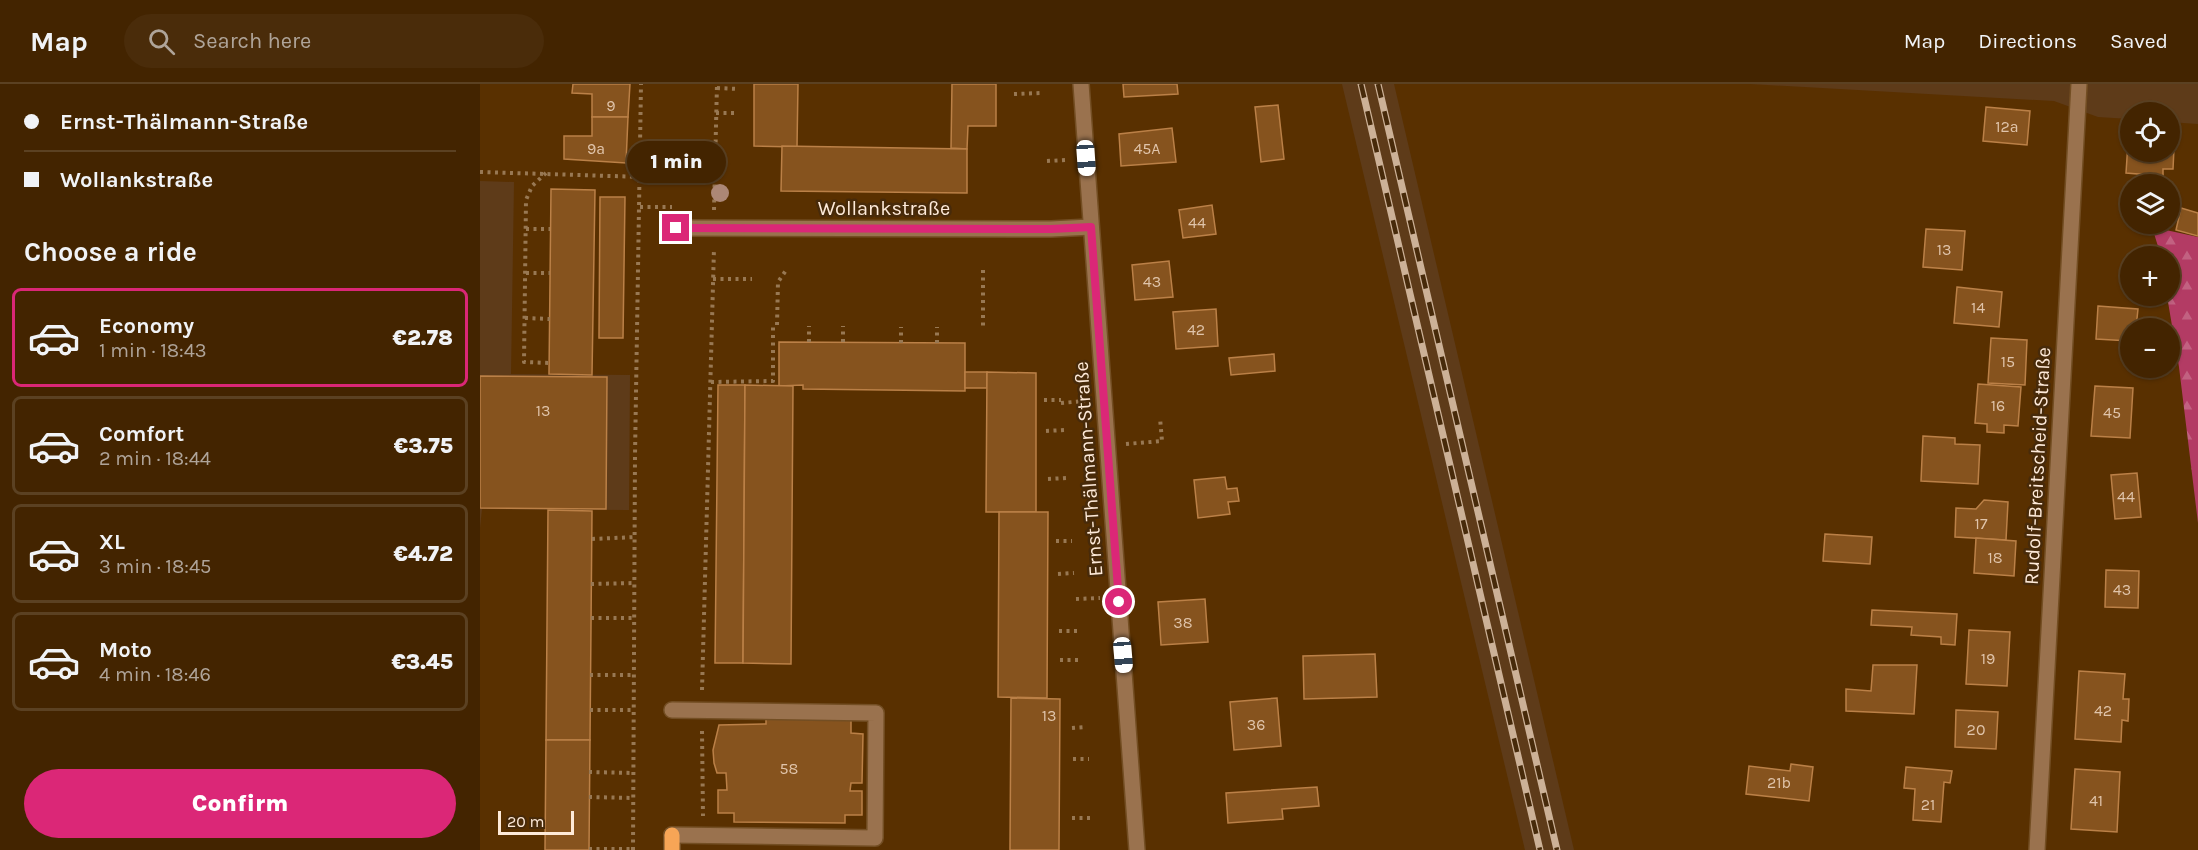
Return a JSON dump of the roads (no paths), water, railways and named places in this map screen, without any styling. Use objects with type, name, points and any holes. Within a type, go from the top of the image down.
[{"type":"street","name":"Ernst-Thälmann-Straße","points":[[1081,84],[1137,850]]},
{"type":"street","name":"Rudolf-Breitscheid-Straße","points":[[2037,850],[2079,84]]},
{"type":"street","name":"Wollankstraße","points":[[676,228],[1051,229],[1091,227]]},
{"type":"street","points":[[672,710],[876,713],[875,838],[703,836],[672,843]]},
{"type":"railway","points":[[1361,84],[1540,850]]},
{"type":"railway","points":[[1378,84],[1557,850]]}]
